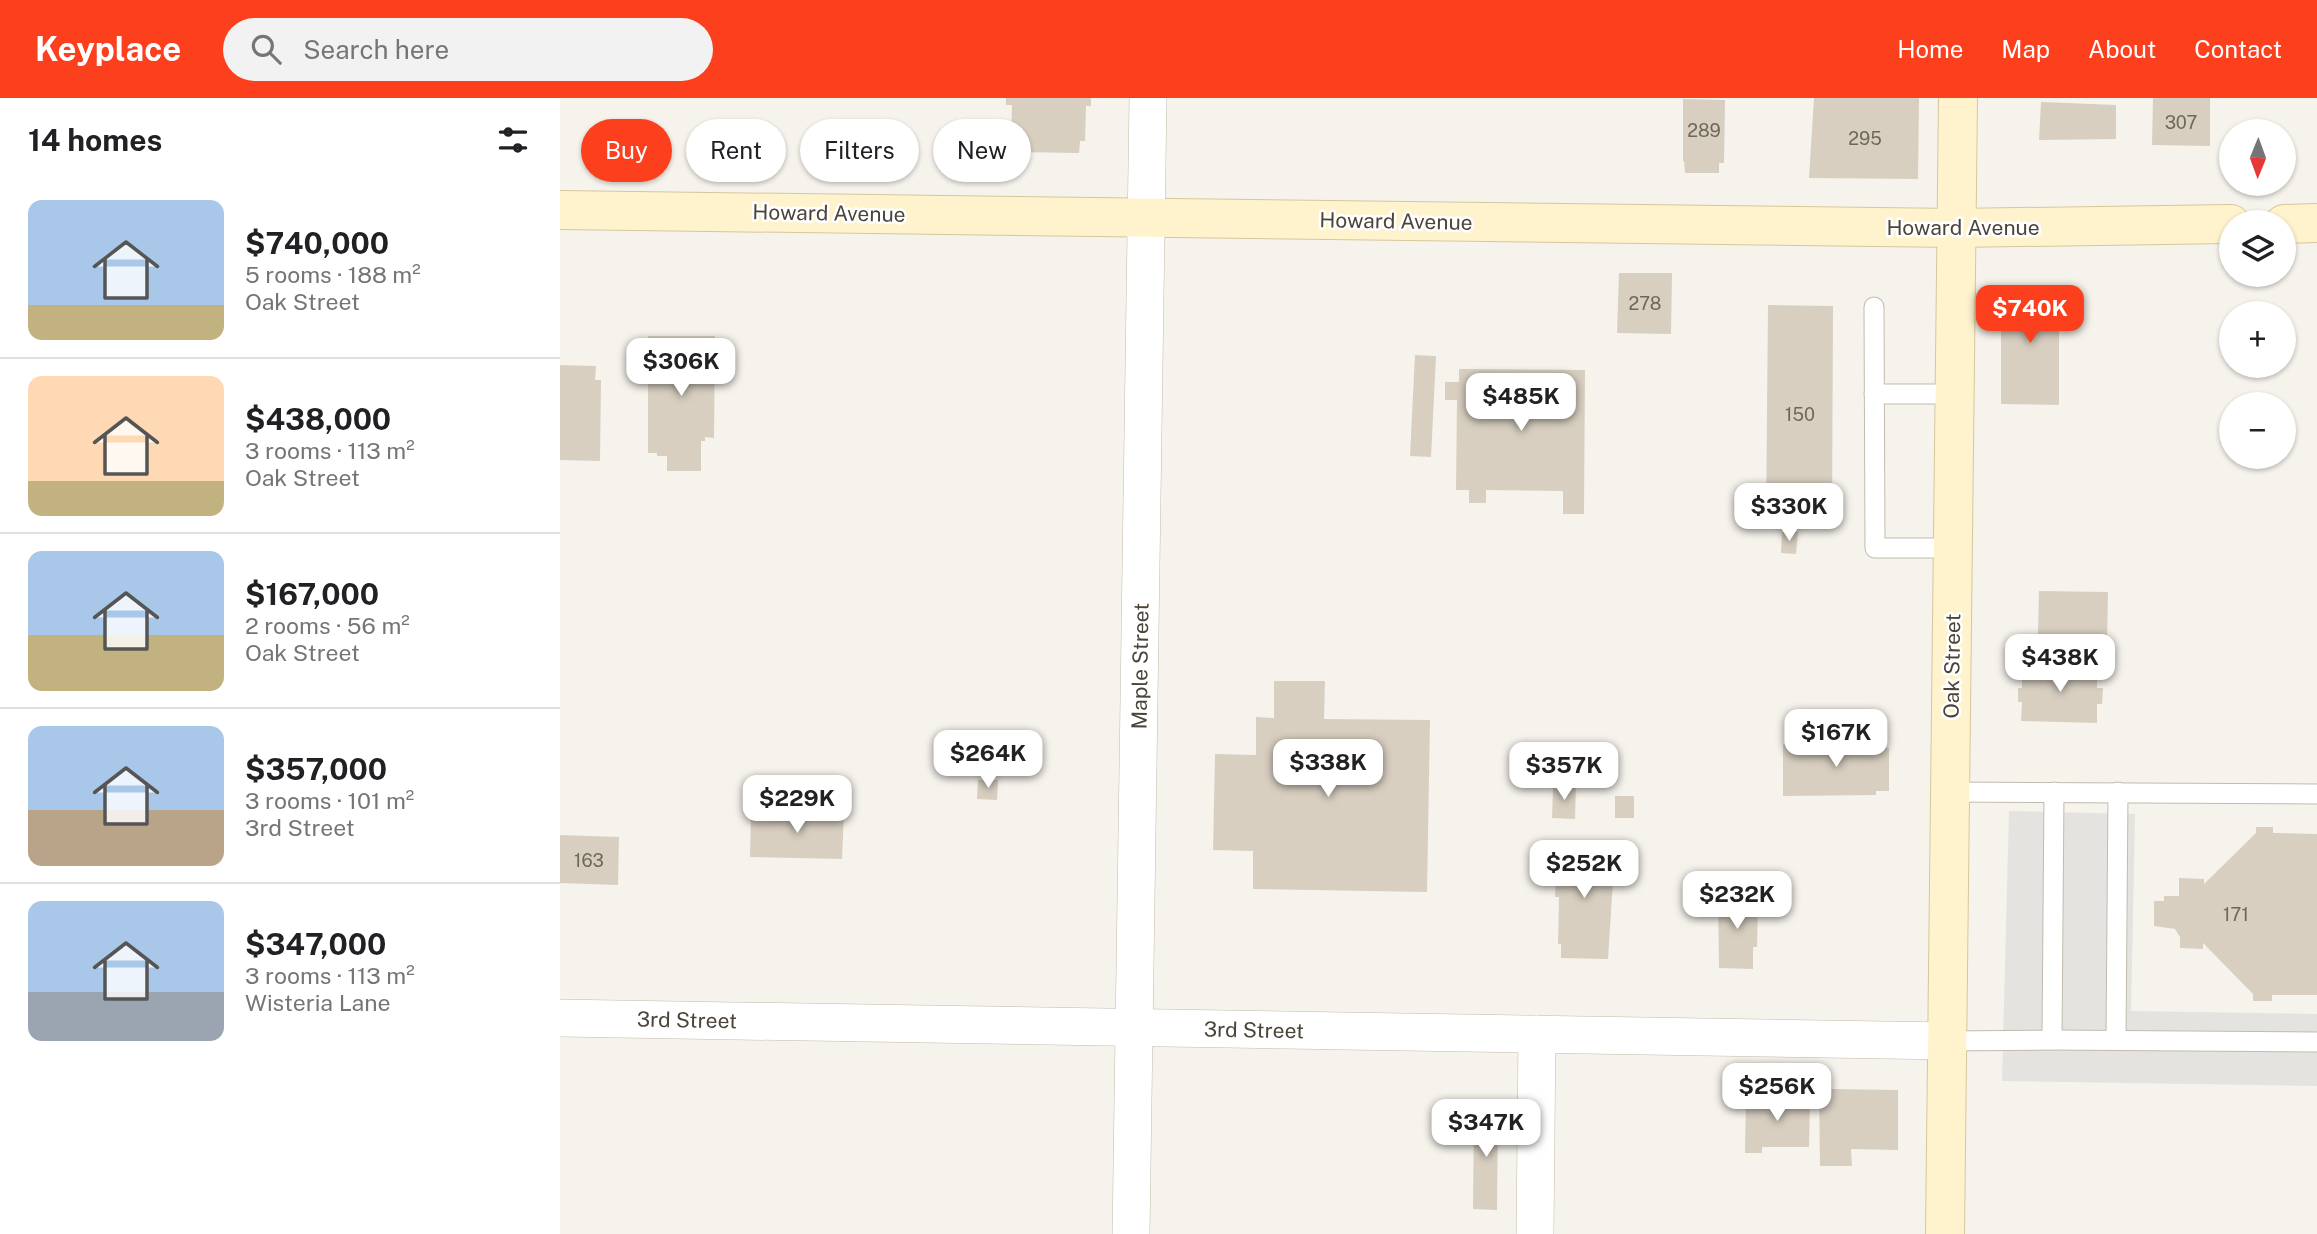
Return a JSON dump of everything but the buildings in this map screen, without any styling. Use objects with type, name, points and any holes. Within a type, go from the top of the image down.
[{"type":"main road","name":"Oak Street","points":[[1945,1234],[1958,98]]},
{"type":"main road","name":"Howard Avenue","points":[[560,210],[1956,228],[2219,224]]},
{"type":"main road","points":[[2296,223],[2317,223]]},
{"type":"street","name":"Maple Street","points":[[1131,1234],[1148,98]]},
{"type":"street","name":"3rd Street","points":[[560,1018],[1948,1041]]},
{"type":"street","points":[[1535,1234],[1537,1034]]},
{"type":"lane","points":[[1874,307],[1875,548],[1953,548]]},
{"type":"lane","points":[[1874,394],[1954,394]]},
{"type":"lane","points":[[1950,792],[2317,793]]},
{"type":"lane","points":[[2052,1040],[2054,792]]},
{"type":"lane","points":[[2116,1040],[2118,793]]},
{"type":"lane","points":[[1948,1041],[2317,1042]]},
{"type":"shaded area","points":[[2009,811],[2135,814],[2131,1011],[2317,1014],[2317,1086],[2002,1081]]}]
